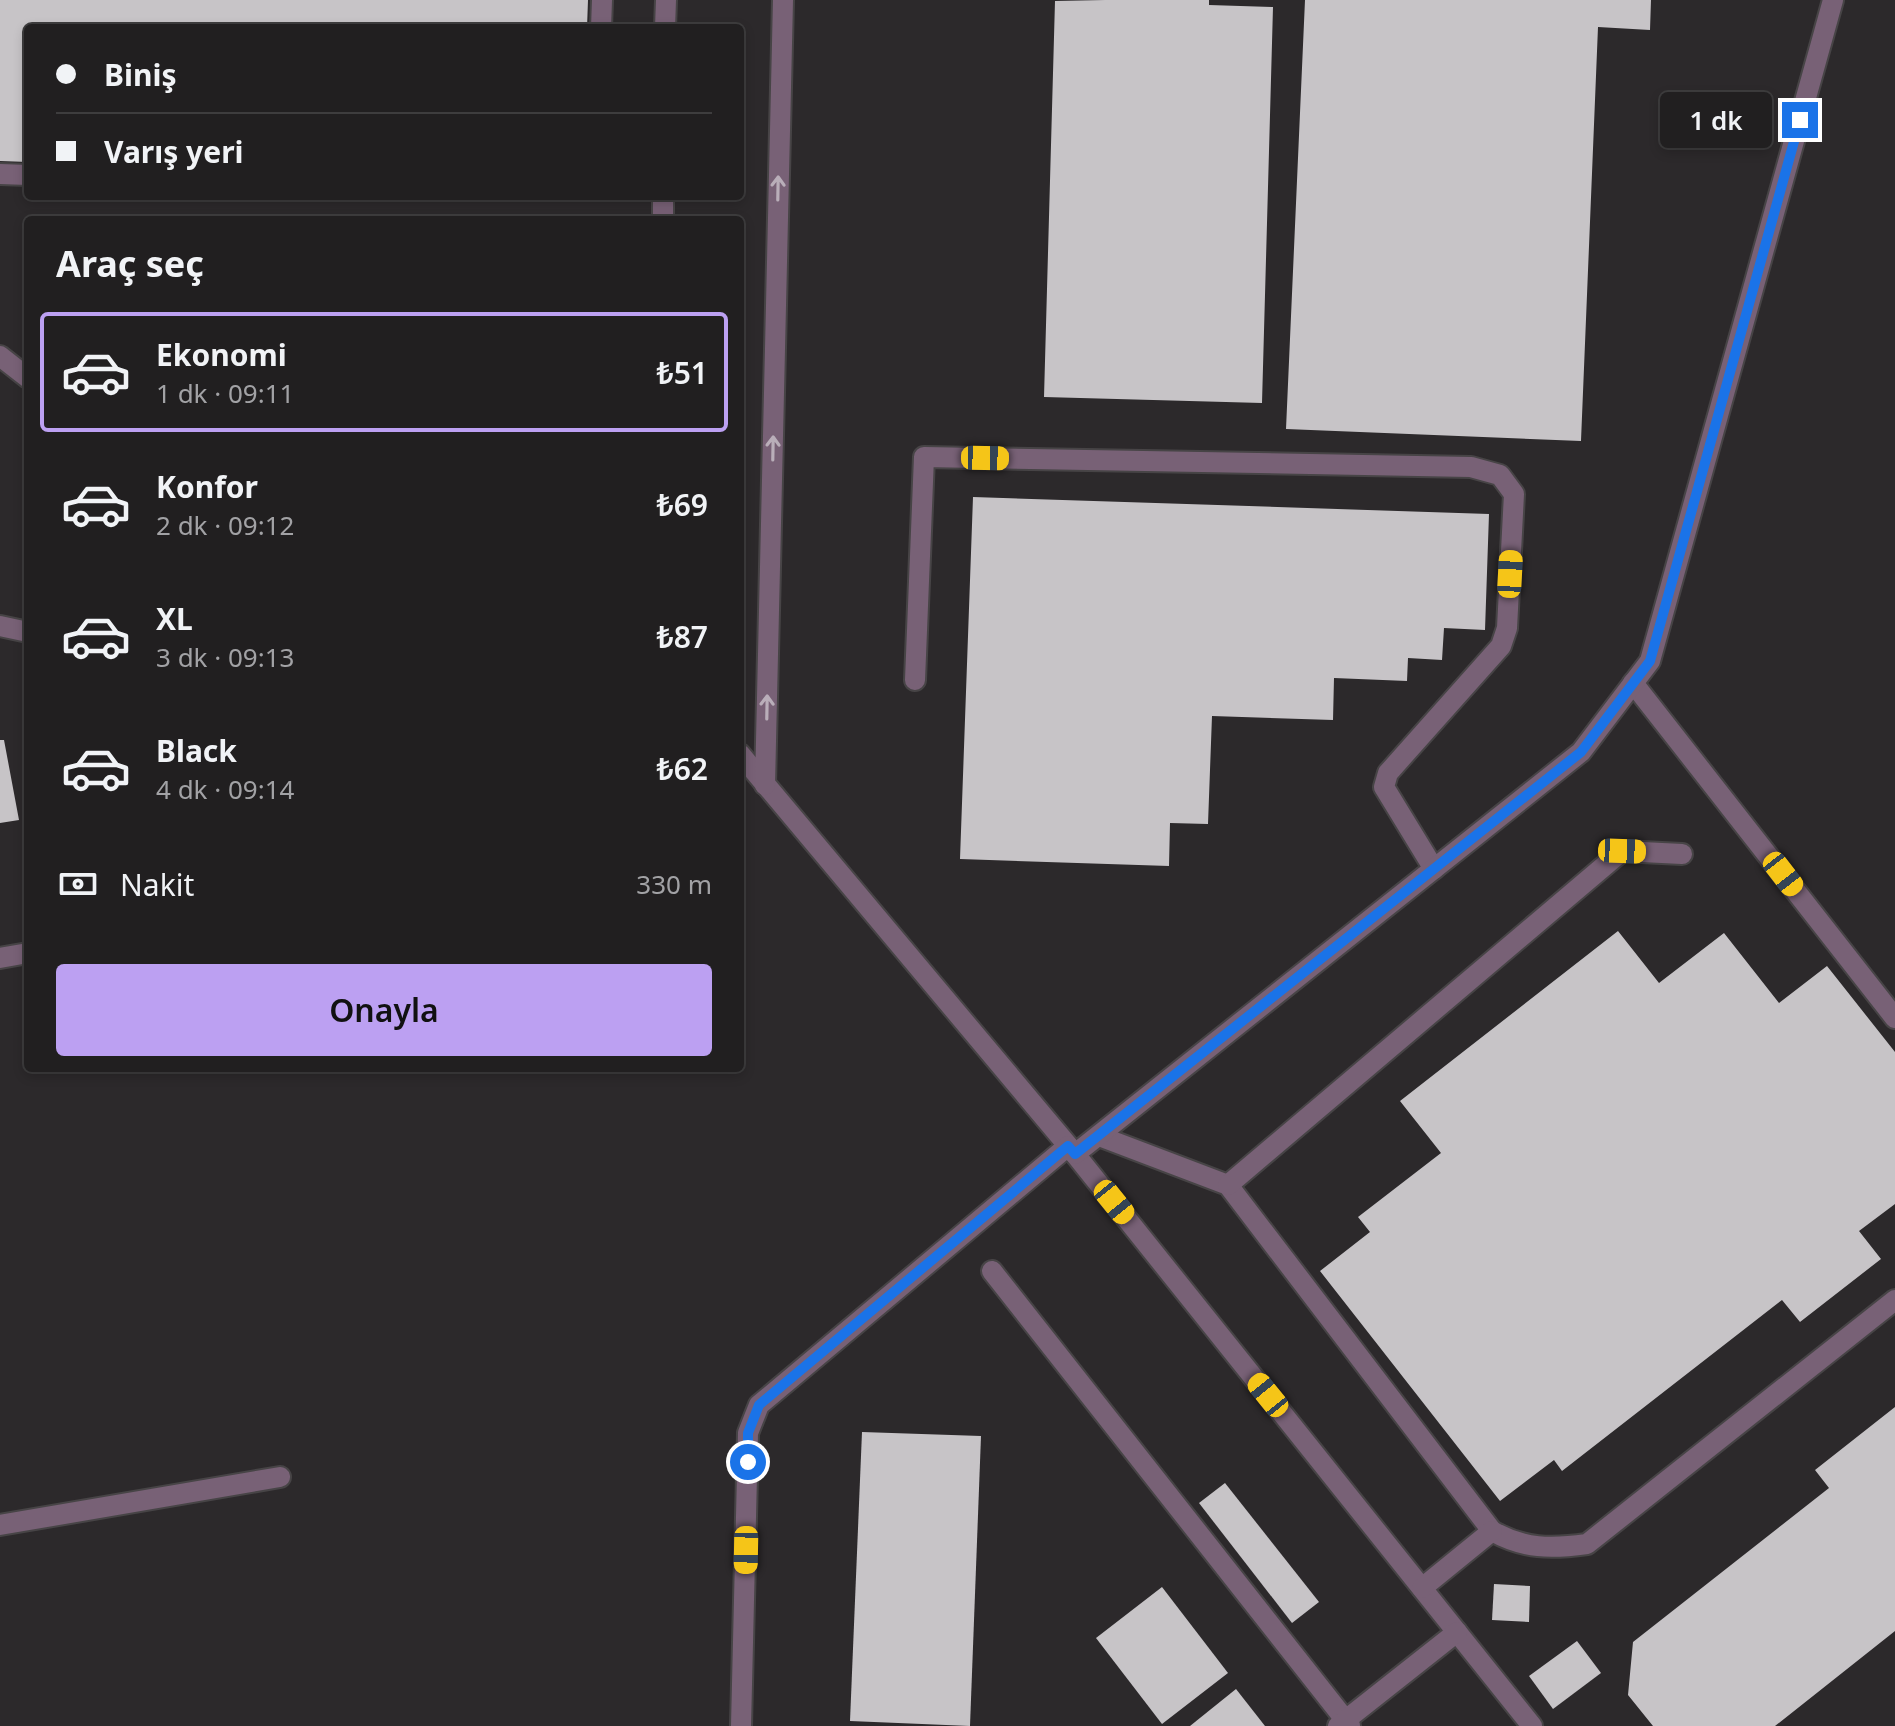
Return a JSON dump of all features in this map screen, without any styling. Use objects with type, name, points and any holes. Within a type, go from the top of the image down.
[{"type":"street","points":[[601,24],[602,0]]},
{"type":"street","points":[[665,24],[666,0]]},
{"type":"street","points":[[765,785],[783,0]]},
{"type":"street","points":[[741,1726],[748,1433],[759,1405],[1072,1150],[1099,1136],[1581,752],[1650,661],[1833,0]]},
{"type":"street","points":[[0,174],[24,175]]},
{"type":"street","points":[[0,356],[24,375]]},
{"type":"street","points":[[915,680],[924,457],[1471,467],[1500,475],[1514,494],[1507,628],[1501,646],[1388,773],[1384,787],[1434,869]]},
{"type":"street","points":[[0,626],[24,631]]},
{"type":"street","points":[[1633,683],[1895,1018]]},
{"type":"street","points":[[744,759],[1072,1150],[1532,1726]]},
{"type":"street","points":[[1228,1185],[1622,851],[1682,854]]},
{"type":"street","points":[[0,958],[24,954]]},
{"type":"street","points":[[1099,1136],[1228,1185],[1492,1531],[1518,1545],[1554,1548],[1587,1544],[1895,1300]]},
{"type":"street","points":[[992,1271],[1344,1724],[1457,1632]]},
{"type":"street","points":[[0,1525],[280,1477]]},
{"type":"street","points":[[1422,1588],[1492,1531]]},
{"type":"building","points":[[0,0],[588,0],[587,24],[24,24],[24,162],[0,161]]},
{"type":"building","points":[[1209,0],[1209,5],[1273,7],[1262,403],[1044,397],[1055,1]]},
{"type":"building","points":[[1305,0],[1651,0],[1650,30],[1598,27],[1581,441],[1286,429]]},
{"type":"building","points":[[973,497],[1489,514],[1485,630],[1444,628],[1442,660],[1408,658],[1407,681],[1334,678],[1333,720],[1212,716],[1208,824],[1170,823],[1169,866],[960,859]]},
{"type":"building","points":[[0,740],[4,740],[19,820],[0,823]]},
{"type":"building","points":[[1618,931],[1659,983],[1724,933],[1779,1003],[1827,966],[1895,1052],[1895,1204],[1859,1231],[1881,1259],[1800,1322],[1782,1300],[1562,1471],[1554,1460],[1500,1501],[1320,1271],[1370,1232],[1358,1217],[1441,1153],[1400,1101]]},
{"type":"building","points":[[1895,1407],[1895,1631],[1775,1726],[1653,1726],[1628,1695],[1633,1642],[1829,1488],[1815,1470]]},
{"type":"building","points":[[862,1432],[981,1436],[970,1726],[850,1721]]},
{"type":"building","points":[[1225,1483],[1319,1602],[1292,1623],[1199,1503]]},
{"type":"building","points":[[1494,1584],[1530,1586],[1529,1622],[1492,1620]]},
{"type":"building","points":[[1162,1587],[1228,1673],[1162,1724],[1096,1638]]},
{"type":"building","points":[[1577,1641],[1601,1673],[1553,1709],[1529,1676]]},
{"type":"building","points":[[1236,1689],[1265,1726],[1190,1726]]},
{"type":"route","points":[[748,1462],[748,1433],[759,1405],[1068,1146],[1075,1154],[1581,752],[1650,661],[1800,120]]}]
